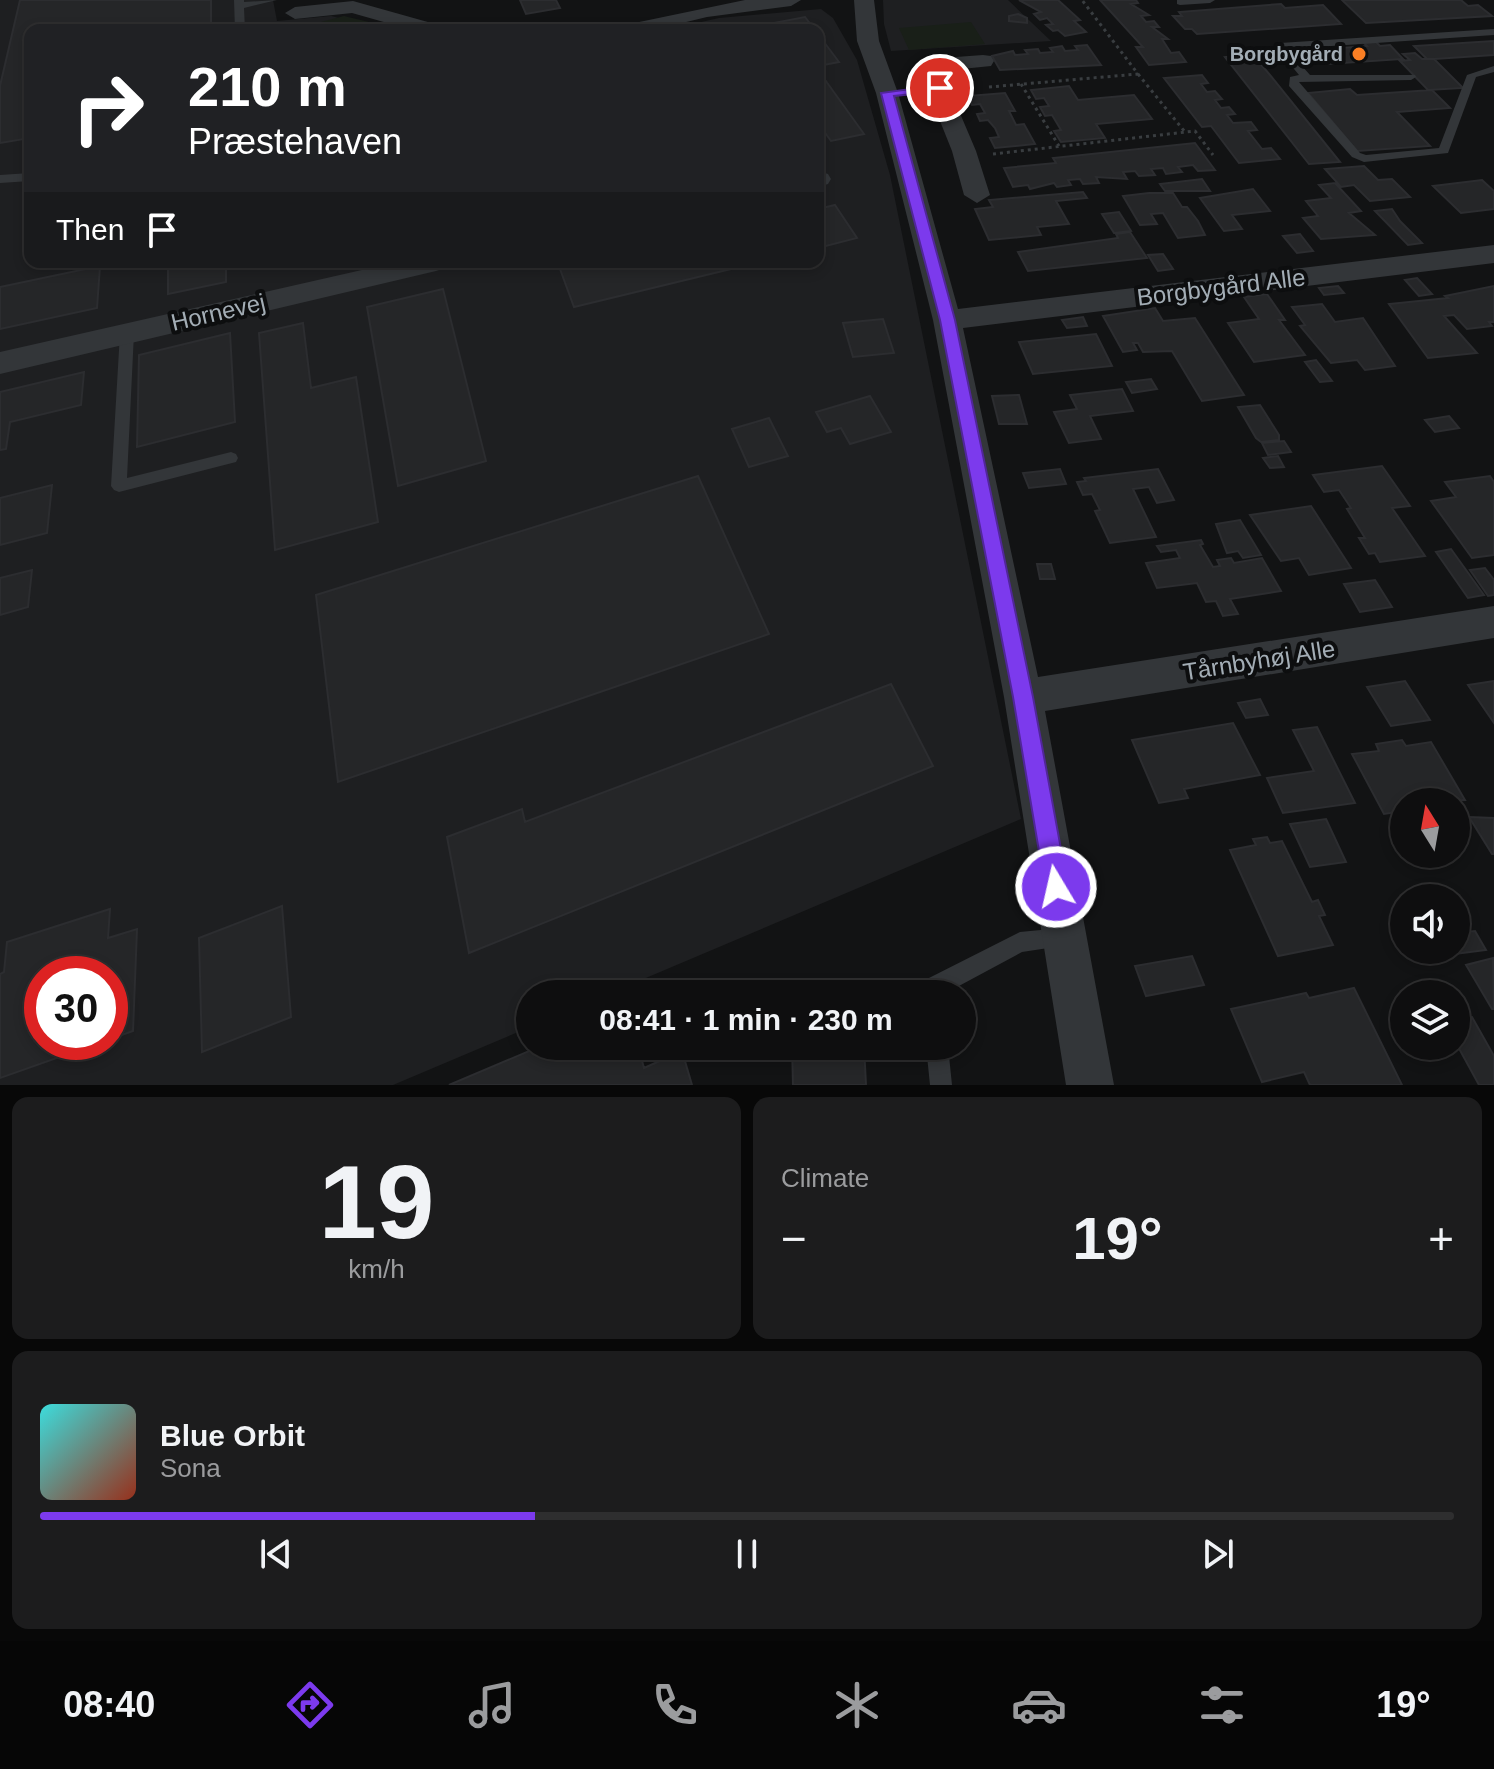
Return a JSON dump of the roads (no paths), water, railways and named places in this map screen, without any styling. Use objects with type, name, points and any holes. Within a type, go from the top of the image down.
[{"type":"street","points":[[652,24],[707,11],[791,0]]},
{"type":"street","points":[[864,0],[868,41],[887,93],[947,320],[1023,697],[1090,1085]]},
{"type":"street","points":[[295,14],[353,7],[414,24]]},
{"type":"street","points":[[977,195],[964,151],[929,66],[983,61]]},
{"type":"street","points":[[887,93],[940,88]]},
{"type":"street","name":"Borgbygård Alle","points":[[947,320],[1494,254]]},
{"type":"street","name":"Hornevej","points":[[0,363],[127,333],[324,274],[380,268]]},
{"type":"street","name":"Tårnbyhøj Alle","points":[[1023,697],[1494,622]]},
{"type":"lane","points":[[240,24],[239,3],[272,0]]},
{"type":"lane","points":[[1180,2],[1210,0]]},
{"type":"lane","points":[[1307,78],[1280,46],[1494,32]]},
{"type":"lane","points":[[1411,77],[1307,78],[1292,82],[1356,155],[1369,159],[1444,151],[1472,75],[1494,69]]},
{"type":"lane","points":[[0,179],[24,177]]},
{"type":"lane","points":[[127,333],[119,486],[231,458]]},
{"type":"lane","points":[[948,980],[1020,942],[1065,937]]},
{"type":"lane","points":[[938,1060],[941,1085]]},
{"type":"place","name":"Borgbygård","points":[[1359,54]]}]
